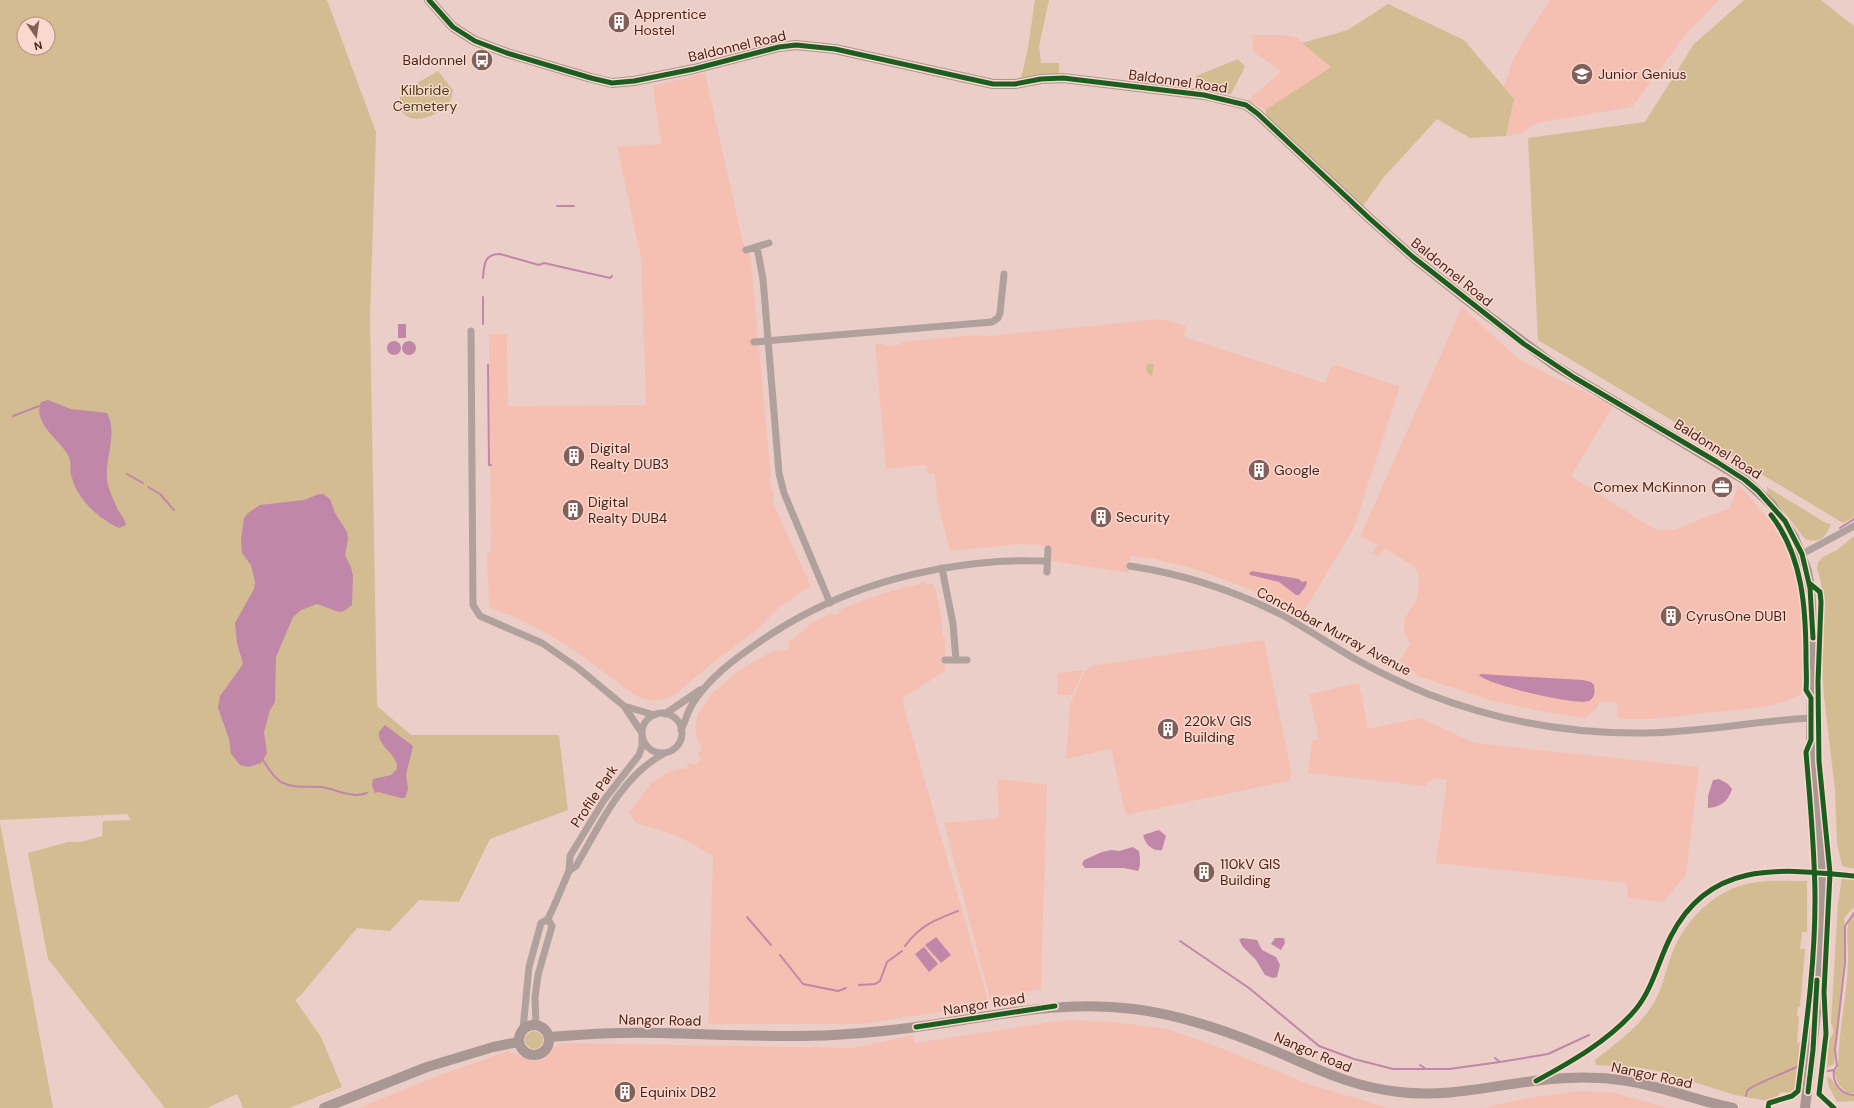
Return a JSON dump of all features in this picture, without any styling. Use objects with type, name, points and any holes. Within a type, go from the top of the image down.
[{"type":"street","name":"Baldonnel Road","points":[[429,0],[453,27],[475,41],[507,53],[612,83],[661,76],[779,47],[796,45],[857,53],[993,84],[1015,84],[1041,79],[1069,79],[1204,95],[1246,105],[1258,114],[1413,257],[1524,344],[1569,375],[1745,480],[1772,505],[1785,521],[1802,554],[1807,571],[1810,595],[1813,638],[1810,718],[1813,767],[1820,824],[1822,872],[1816,1013],[1805,1108]]},
{"type":"street","points":[[746,250],[769,244]]},
{"type":"street","points":[[757,247],[763,279],[777,452],[784,493],[830,603]]},
{"type":"street","points":[[754,342],[992,322],[998,318],[1000,313],[1004,274]]},
{"type":"street","points":[[470,331],[473,605],[480,616],[542,643],[578,668],[624,706],[648,747],[659,753],[670,751],[678,744],[688,711],[704,688]]},
{"type":"street","points":[[1802,554],[1854,526]]},
{"type":"street","points":[[1047,572],[1048,549]]},
{"type":"street","points":[[624,706],[654,715],[665,714],[704,688],[733,661],[776,630],[830,603],[866,588],[942,568],[994,562],[1047,561]]},
{"type":"street","name":"Conchobar Murray Avenue","points":[[1130,566],[1153,569],[1199,582],[1247,599],[1303,627],[1356,660],[1400,682],[1430,695],[1512,719],[1580,731],[1647,733],[1810,718]]},
{"type":"street","points":[[942,568],[953,624],[956,660]]},
{"type":"street","points":[[945,660],[967,660]]},
{"type":"street","points":[[665,714],[677,720],[681,730]]},
{"type":"street","points":[[642,735],[645,723],[654,715]]},
{"type":"street","name":"Profile Park","points":[[523,1029],[529,967],[534,942],[540,923],[548,919],[569,871],[570,856],[604,800],[639,755],[642,746],[642,735]]},
{"type":"street","name":"Profile Park","points":[[569,871],[576,866],[610,806],[637,772],[651,760],[664,753]]},
{"type":"street","name":"Profile Park","points":[[536,1025],[535,997],[538,975],[552,926],[548,919]]},
{"type":"street","name":"Nangor Road","points":[[549,1037],[647,1033],[752,1036],[830,1035],[916,1027],[1038,1008],[1108,1006],[1149,1011],[1190,1019],[1264,1046],[1341,1080],[1382,1090],[1416,1094],[1445,1093],[1552,1079],[1588,1078],[1628,1081],[1734,1108]]},
{"type":"street","points":[[536,1025],[544,1029],[549,1037],[549,1042],[545,1051],[537,1055],[532,1055],[523,1051],[518,1042],[519,1035],[523,1029],[527,1026],[536,1025]]},
{"type":"street","points":[[324,1108],[427,1067],[493,1047],[518,1042]]},
{"type":"shaded area","name":"Junior Genius","points":[[1550,0],[1719,0],[1687,33],[1632,107],[1537,123],[1520,134],[1506,136],[1514,99],[1504,87],[1512,62],[1527,35]]},
{"type":"shaded area","points":[[1252,35],[1284,35],[1298,38],[1331,67],[1265,110],[1248,100],[1282,71],[1253,52]]},
{"type":"shaded area","points":[[705,73],[743,243],[750,253],[771,478],[769,480],[774,496],[773,503],[811,586],[778,608],[757,630],[711,664],[676,694],[664,699],[651,701],[636,696],[568,646],[528,623],[489,607],[487,553],[491,553],[489,334],[507,334],[508,406],[646,405],[641,258],[617,147],[661,144],[653,86]]},
{"type":"shaded area","points":[[1462,307],[1520,360],[1613,406],[1571,476],[1654,529],[1673,530],[1730,508],[1738,485],[1752,499],[1773,525],[1783,542],[1799,585],[1802,612],[1803,672],[1801,694],[1787,701],[1764,707],[1653,719],[1621,719],[1617,716],[1617,702],[1599,702],[1598,707],[1585,718],[1550,713],[1489,700],[1418,676],[1410,668],[1398,663],[1410,644],[1404,633],[1404,619],[1418,597],[1419,576],[1415,567],[1385,548],[1378,557],[1372,553],[1378,544],[1360,537]]},
{"type":"shaded area","points":[[1161,319],[1186,326],[1184,337],[1325,383],[1331,367],[1337,365],[1400,387],[1353,530],[1302,614],[1258,592],[1192,568],[1154,559],[1131,556],[1128,573],[1052,561],[1052,546],[1020,544],[950,551],[937,500],[935,474],[927,474],[926,465],[886,469],[875,344],[884,343],[884,346],[901,345],[901,342],[974,335],[987,336]]},
{"type":"shaded area","points":[[398,324],[406,324],[406,338],[398,338]]},
{"type":"shaded area","points":[[391,341],[397,341],[401,345],[401,351],[397,355],[391,355],[387,351],[387,345]]},
{"type":"shaded area","points":[[406,341],[412,341],[416,345],[416,351],[412,355],[406,355],[402,351],[402,345]]},
{"type":"shaded area","points":[[48,400],[71,409],[107,413],[110,420],[111,437],[107,482],[109,490],[117,508],[124,518],[126,525],[119,528],[111,524],[90,508],[79,494],[71,475],[69,457],[65,450],[48,431],[40,417],[39,410],[41,402]]},
{"type":"shaded area","points":[[319,494],[323,494],[330,499],[335,513],[347,532],[348,539],[345,555],[351,567],[353,576],[352,605],[344,611],[339,612],[317,604],[301,610],[293,617],[276,657],[275,702],[270,710],[264,732],[267,753],[261,763],[249,767],[240,765],[231,754],[229,739],[218,708],[220,696],[243,664],[237,643],[235,623],[254,589],[255,582],[251,565],[242,553],[241,539],[244,518],[248,513],[260,505],[304,500]]},
{"type":"shaded area","points":[[1252,571],[1299,579],[1302,582],[1307,582],[1306,586],[1299,595],[1296,595],[1279,582],[1250,575],[1249,573]]},
{"type":"shaded area","points":[[926,582],[927,585],[933,584],[936,591],[942,621],[942,634],[945,640],[945,671],[903,698],[904,708],[988,1001],[986,1005],[862,1024],[708,1024],[713,856],[689,842],[667,832],[636,823],[629,813],[651,783],[669,772],[686,768],[690,762],[695,765],[701,760],[697,754],[702,750],[695,728],[698,714],[712,693],[741,669],[773,651],[788,650],[790,641],[812,623],[832,613],[833,615],[839,613],[839,610],[884,593]]},
{"type":"shaded area","points":[[1264,640],[1291,771],[1291,777],[1288,781],[1126,815],[1111,749],[1066,759],[1070,704],[1085,671],[1091,666]]},
{"type":"shaded area","points":[[1084,670],[1072,695],[1057,695],[1058,673]]},
{"type":"shaded area","points":[[1479,675],[1583,680],[1591,682],[1594,685],[1594,694],[1589,701],[1581,702],[1551,698],[1498,684]]},
{"type":"shaded area","points":[[1359,683],[1368,729],[1420,718],[1475,743],[1699,767],[1686,875],[1663,902],[1628,898],[1627,883],[1436,863],[1447,780],[1436,778],[1427,783],[1426,786],[1308,773],[1312,741],[1319,739],[1309,694]]},
{"type":"shaded area","points":[[385,725],[413,746],[406,775],[408,789],[405,798],[378,792],[375,793],[372,785],[373,779],[391,775],[397,769],[394,759],[380,738],[379,732]]},
{"type":"shaded area","points":[[997,779],[1047,784],[1041,989],[990,999],[944,823],[999,818]]},
{"type":"shaded area","points":[[1719,779],[1728,784],[1732,789],[1723,803],[1708,808],[1708,796],[1713,780]]},
{"type":"shaded area","points":[[1159,830],[1166,836],[1162,850],[1156,850],[1150,847],[1143,835]]},
{"type":"shaded area","points":[[1133,847],[1139,851],[1140,864],[1138,871],[1124,868],[1085,868],[1082,864],[1084,860],[1102,852],[1111,850],[1119,851]]},
{"type":"shaded area","points":[[936,937],[951,955],[941,963],[925,945]]},
{"type":"shaded area","points":[[1242,938],[1257,940],[1262,950],[1276,957],[1280,965],[1277,977],[1273,978],[1265,975],[1256,960],[1243,947],[1239,940]]},
{"type":"shaded area","points":[[1275,938],[1284,938],[1285,943],[1281,950],[1271,944]]},
{"type":"shaded area","points":[[924,947],[938,964],[929,972],[915,954]]},
{"type":"shaded area","points":[[1066,1020],[1115,1022],[1167,1029],[1226,1050],[1311,1085],[1389,1108],[359,1108],[432,1078],[508,1051],[533,1061],[544,1059],[551,1049],[561,1043],[854,1048],[913,1035],[915,1043]]},
{"type":"shaded area","points":[[1579,1091],[1615,1093],[1669,1108],[1484,1108],[1527,1098]]},
{"type":"green space","points":[[0,0],[327,0],[376,132],[370,316],[377,706],[411,735],[559,735],[568,810],[490,839],[459,902],[419,900],[390,931],[357,928],[301,995],[295,1000],[321,1037],[342,1087],[289,1108],[243,1108],[237,1094],[207,1108],[165,1108],[48,959],[28,853],[68,842],[81,842],[102,836],[103,821],[130,820],[128,814],[0,820]]},
{"type":"green space","points":[[1035,0],[1049,0],[1039,46],[1041,63],[1059,63],[1059,74],[1021,79],[1028,48]]},
{"type":"green space","points":[[1744,0],[1821,0],[1854,26],[1854,517],[1843,523],[1538,340],[1528,138],[1645,122],[1694,44]]},
{"type":"green space","points":[[1388,4],[1464,40],[1514,99],[1506,136],[1470,138],[1437,119],[1384,177],[1362,207],[1267,118],[1265,110],[1331,67],[1302,43],[1348,30]]},
{"type":"green space","points":[[1238,59],[1245,67],[1231,94],[1196,90],[1196,76]]},
{"type":"green space","name":"Kilbride Cemetery","points":[[438,71],[453,90],[449,104],[437,113],[424,118],[417,119],[405,115],[401,110],[400,97],[412,86]]},
{"type":"green space","points":[[1147,364],[1154,364],[1152,377],[1146,370]]},
{"type":"green space","points":[[1767,487],[1826,523],[1831,524],[1825,536],[1815,541],[1805,539],[1781,508],[1767,493]]},
{"type":"green space","points":[[1854,536],[1854,869],[1842,866],[1837,843],[1835,790],[1824,696],[1822,663],[1823,608],[1821,582],[1817,568],[1818,562],[1823,557],[1837,550]]},
{"type":"green space","points":[[0,823],[53,1108],[0,1108]]},
{"type":"green space","points":[[1842,878],[1854,879],[1854,907],[1844,918],[1846,937],[1834,1064],[1827,1068],[1828,1044],[1834,1031],[1831,1023],[1838,903]]},
{"type":"green space","points":[[1770,881],[1807,881],[1807,932],[1802,932],[1800,949],[1805,949],[1800,1007],[1798,1007],[1797,1016],[1799,1016],[1797,1042],[1800,1043],[1799,1052],[1801,1053],[1795,1091],[1790,1094],[1784,1092],[1780,1093],[1777,1098],[1768,1101],[1735,1095],[1662,1072],[1636,1067],[1596,1065],[1595,1060],[1633,1028],[1652,1006],[1659,992],[1675,946],[1690,923],[1709,903],[1720,895],[1744,885]]},
{"type":"green space","points":[[1854,912],[1854,1093],[1847,1093],[1839,1085],[1834,1072],[1838,1068],[1838,1054],[1848,970],[1848,927],[1851,916]]},
{"type":"green space","points":[[530,1031],[538,1031],[543,1036],[541,1047],[538,1049],[530,1049],[525,1044],[525,1036]]},
{"type":"green space","points":[[1827,1077],[1831,1078],[1837,1088],[1843,1093],[1854,1096],[1854,1101],[1837,1102],[1829,1087]]},
{"type":"waterway","points":[[557,206],[574,206]]},
{"type":"waterway","points":[[483,278],[486,261],[495,254],[500,254],[539,265],[544,263],[610,278],[612,276]]},
{"type":"waterway","points":[[483,297],[483,324]]},
{"type":"waterway","points":[[488,365],[489,465],[491,465]]},
{"type":"waterway","points":[[13,416],[39,406]]},
{"type":"waterway","points":[[127,474],[143,483]]},
{"type":"waterway","points":[[148,487],[160,494],[174,510]]},
{"type":"waterway","points":[[1840,528],[1854,519]]},
{"type":"waterway","points":[[263,760],[276,778],[286,784],[321,787],[356,795],[367,793]]},
{"type":"waterway","points":[[905,946],[916,933],[928,924],[958,911]]},
{"type":"waterway","points":[[1828,1071],[1834,1070],[1837,1066],[1835,1050],[1845,962],[1845,926],[1854,913]]},
{"type":"waterway","points":[[747,917],[771,945]]},
{"type":"waterway","points":[[1180,941],[1249,988],[1319,1046],[1354,1059],[1393,1069],[1449,1069],[1548,1054],[1589,1035]]},
{"type":"waterway","points":[[859,985],[875,984],[880,981],[887,962],[902,951]]},
{"type":"waterway","points":[[780,955],[803,984],[838,991],[846,988]]},
{"type":"waterway","points":[[1495,1058],[1500,1062]]},
{"type":"waterway","points":[[1420,1065],[1426,1069]]},
{"type":"waterway","points":[[1746,1096],[1747,1091],[1751,1088],[1797,1067]]},
{"type":"waterway","points":[[1834,1070],[1834,1079],[1841,1091],[1854,1095]]},
{"type":"cycle path","points":[[429,0],[453,27],[475,41],[507,53],[612,83],[634,81],[694,69],[779,47],[796,45],[835,49],[993,84],[1015,84],[1041,79],[1063,78],[1204,95],[1246,105],[1258,114],[1413,257],[1524,344],[1575,378],[1717,462],[1745,480],[1758,491],[1785,521],[1802,554],[1810,588],[1813,638]]},
{"type":"cycle path","points":[[1768,1108],[1769,1103],[1792,1096],[1798,1091],[1812,972],[1815,924],[1815,882],[1806,752],[1811,740],[1811,698],[1806,690],[1806,640],[1803,603],[1796,566],[1790,548],[1782,531],[1771,515]]},
{"type":"cycle path","points":[[1809,583],[1820,592],[1821,602],[1818,682],[1819,761],[1830,873],[1824,992],[1826,1034],[1819,1094],[1834,1108]]},
{"type":"cycle path","points":[[1536,1081],[1589,1050],[1614,1031],[1636,1009],[1647,992],[1671,936],[1687,911],[1706,893],[1727,881],[1750,874],[1801,872],[1854,876]]},
{"type":"cycle path","points":[[1808,1092],[1813,1050],[1817,980]]},
{"type":"cycle path","points":[[916,1027],[1055,1006]]},
{"type":"place","name":"Apprentice Hostel","points":[[619,22]]},
{"type":"place","name":"Baldonnel","points":[[482,60]]},
{"type":"place","name":"Junior Genius","points":[[1582,74]]},
{"type":"place","name":"Digital Realty DUB3","points":[[574,456]]},
{"type":"place","name":"Google","points":[[1259,470]]},
{"type":"place","name":"Comex McKinnon","points":[[1722,487]]},
{"type":"place","name":"Digital Realty DUB4","points":[[573,510]]},
{"type":"place","name":"Security","points":[[1101,517]]},
{"type":"place","name":"CyrusOne DUB1","points":[[1671,616]]},
{"type":"place","name":"220kV GIS Building","points":[[1168,729]]},
{"type":"place","name":"110kV GIS Building","points":[[1204,872]]},
{"type":"place","name":"Equinix DB2","points":[[625,1092]]}]
